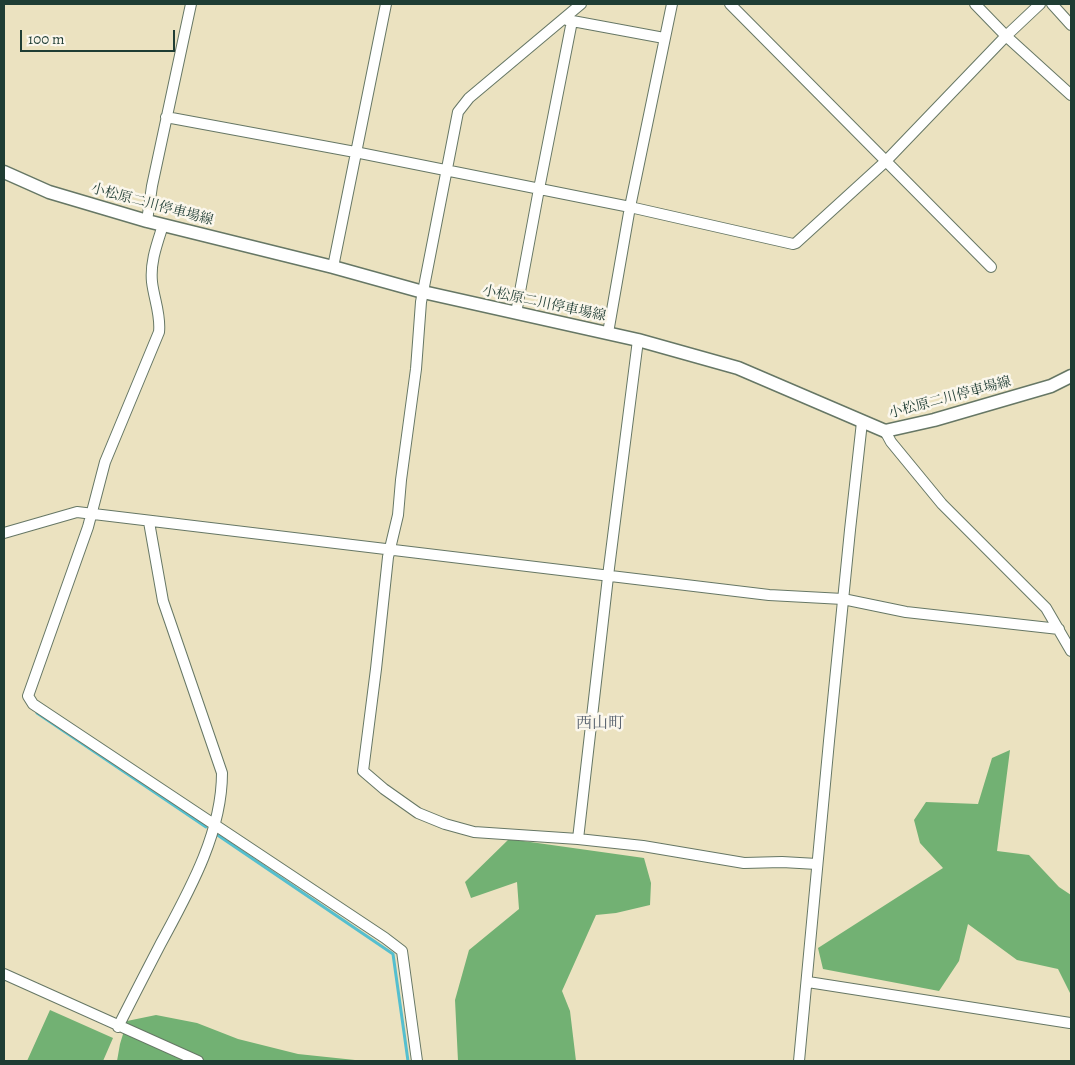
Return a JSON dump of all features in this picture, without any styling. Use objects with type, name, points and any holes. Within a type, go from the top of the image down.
[{"type":"main road","name":"小松原二川停車場線","points":[[4,172],[49,192],[147,222],[333,267],[423,292],[638,340],[738,368],[885,431],[934,420],[1051,386],[1071,376]]},
{"type":"street","points":[[147,222],[166,117],[191,4]]},
{"type":"street","points":[[333,267],[386,4]]},
{"type":"street","points":[[581,4],[567,20],[469,98],[458,112],[423,292],[416,369],[398,515],[390,549],[363,771],[384,789],[418,813],[445,824],[474,832],[578,839],[643,846],[744,863],[782,862],[817,864]]},
{"type":"street","points":[[608,333],[630,207],[672,4]]},
{"type":"street","points":[[730,4],[990,267]]},
{"type":"street","points":[[975,4],[1006,36],[1071,95]]},
{"type":"street","points":[[166,117],[355,152],[630,207],[793,244],[886,161],[1006,36],[1040,4]]},
{"type":"street","points":[[1052,4],[1071,25]]},
{"type":"street","points":[[567,20],[664,38]]},
{"type":"street","points":[[516,313],[567,20]]},
{"type":"street","points":[[163,225],[153,254],[152,281],[160,322],[159,332],[105,462],[88,527],[28,696],[33,704],[386,938],[402,951],[417,1061]]},
{"type":"street","points":[[578,839],[608,576],[638,340]]},
{"type":"street","points":[[799,1061],[843,598],[862,422]]},
{"type":"street","points":[[885,431],[891,442],[942,504],[1046,608],[1071,651]]},
{"type":"street","points":[[4,533],[77,512],[769,595],[843,598],[906,612],[1059,629]]},
{"type":"street","points":[[118,1027],[182,905],[201,863],[214,825],[222,787],[222,773],[164,600],[149,522]]},
{"type":"street","points":[[4,974],[118,1027],[198,1061]]},
{"type":"street","points":[[808,982],[1070,1023]]},
{"type":"green space","points":[[1010,750],[997,851],[1029,855],[1059,887],[1071,895],[1071,995],[1058,969],[1017,960],[968,924],[959,961],[939,991],[823,969],[818,948],[943,868],[920,843],[914,820],[926,802],[978,804],[992,758]]},
{"type":"green space","points":[[509,839],[644,858],[651,883],[650,905],[616,913],[596,915],[562,991],[570,1011],[576,1061],[458,1061],[455,1000],[469,950],[519,909],[517,882],[471,898],[465,882]]},
{"type":"green space","points":[[50,1010],[113,1038],[103,1061],[27,1061]]},
{"type":"green space","points":[[156,1015],[197,1023],[238,1039],[298,1054],[356,1061],[117,1061],[127,1021]]},
{"type":"waterway","points":[[37,713],[206,827]]},
{"type":"waterway","points":[[216,834],[393,954],[408,1061]]},
{"type":"district","name":"西山町","points":[[600,724]]}]
